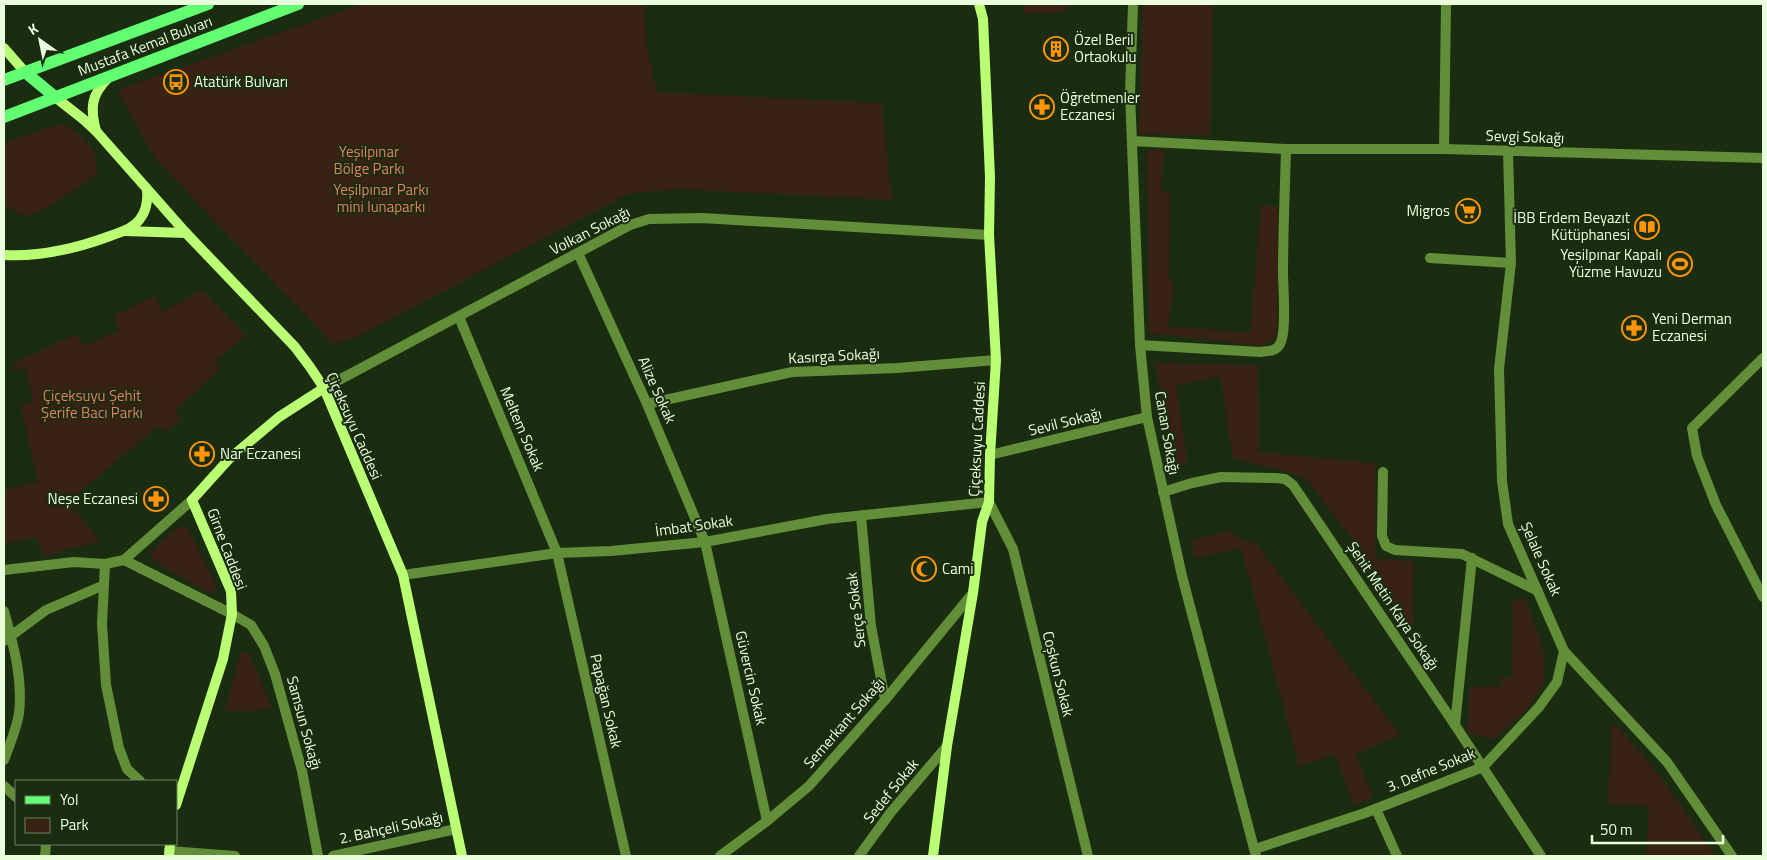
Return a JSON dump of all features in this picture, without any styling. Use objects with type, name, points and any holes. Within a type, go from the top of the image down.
[{"type":"main road","name":"Mustafa Kemal Bulvarı","points":[[4,80],[208,4]]},
{"type":"main road","name":"Mustafa Kemal Bulvarı","points":[[4,117],[298,4]]},
{"type":"main road","points":[[25,72],[56,97]]},
{"type":"street","name":"Çiçeksuyu Caddesi","points":[[933,856],[947,746],[974,593],[982,522],[989,502],[996,360],[989,235],[990,177],[983,19],[978,4]]},
{"type":"street","name":"Çiçeksuyu Caddesi","points":[[983,19],[988,4]]},
{"type":"street","name":"Canan Sokağı","points":[[1133,4],[1130,94],[1140,345],[1146,417],[1182,576],[1255,852]]},
{"type":"street","points":[[1444,149],[1446,4]]},
{"type":"street","points":[[4,48],[25,72]]},
{"type":"street","points":[[96,131],[94,123],[94,98],[96,92],[108,78]]},
{"type":"street","name":"Çiçeksuyu Caddesi","points":[[56,97],[96,131],[186,233],[294,348],[324,388],[403,576],[462,856]]},
{"type":"street","name":"Sevgi Sokağı","points":[[1132,141],[1286,148],[1444,149],[1763,158]]},
{"type":"street","points":[[1140,345],[1260,352],[1275,350],[1280,346],[1283,327],[1286,148]]},
{"type":"street","name":"Şelale Sokak","points":[[1508,151],[1511,263],[1499,369],[1502,481],[1508,524],[1564,652],[1667,762],[1732,856]]},
{"type":"street","points":[[4,254],[40,255],[82,247],[124,231],[139,220],[144,212],[148,201],[147,190]]},
{"type":"street","name":"Volkan Sokağı","points":[[324,388],[630,225],[649,219],[702,218],[989,235]]},
{"type":"street","points":[[124,231],[186,233]]},
{"type":"street","name":"Alize Sokak","points":[[578,253],[647,404],[705,542]]},
{"type":"street","points":[[1430,258],[1511,263]]},
{"type":"street","name":"Meltem Sokak","points":[[459,317],[557,553]]},
{"type":"street","points":[[1763,358],[1692,428],[1698,456],[1716,506],[1763,597]]},
{"type":"street","name":"Kasırga Sokağı","points":[[647,404],[792,372],[898,368],[996,360]]},
{"type":"street","name":"Girne Caddesi","points":[[178,798],[223,659],[232,614],[230,591],[192,500],[229,459],[279,417],[324,388]]},
{"type":"street","name":"Sevil Sokağı","points":[[990,456],[1146,417]]},
{"type":"street","points":[[1383,472],[1382,536],[1386,546],[1395,550],[1462,554],[1538,591]]},
{"type":"street","name":"Şehit Metin Kaya Sokağı","points":[[1163,492],[1221,477],[1276,478],[1285,479],[1293,485],[1456,725],[1540,856]]},
{"type":"street","points":[[4,570],[74,562],[105,564],[124,560],[192,500]]},
{"type":"street","name":"İmbat Sokak","points":[[403,576],[557,553],[611,551],[705,542],[827,520],[989,502]]},
{"type":"street","name":"Coşkun Sokak","points":[[989,502],[1012,549],[1088,856]]},
{"type":"street","name":"Serçe Sokak","points":[[861,516],[871,626],[885,700]]},
{"type":"street","name":"Güvercin Sokak","points":[[705,542],[768,821]]},
{"type":"street","name":"Papağan Sokak","points":[[557,553],[626,856]]},
{"type":"street","points":[[1456,725],[1472,558]]},
{"type":"street","name":"Samsun Sokağı","points":[[124,560],[251,625],[264,646],[276,674],[302,771],[318,856]]},
{"type":"street","points":[[105,564],[102,624],[106,685],[119,748],[127,768],[139,780]]},
{"type":"street","points":[[7,639],[46,610],[104,586]]},
{"type":"street","name":"Semerkant Sokağı","points":[[720,856],[768,821],[809,786],[885,700],[974,593]]},
{"type":"street","points":[[4,611],[7,639],[21,687],[19,715],[4,760]]},
{"type":"street","name":"3. Defne Sokak","points":[[1255,852],[1376,809],[1483,767],[1539,707],[1557,682],[1564,652]]},
{"type":"street","name":"Sedef Sokak","points":[[860,856],[891,812],[947,746]]},
{"type":"street","points":[[4,786],[15,796]]},
{"type":"street","points":[[1376,809],[1397,856]]},
{"type":"street","name":"2. Bahçeli Sokağı","points":[[334,856],[456,829]]},
{"type":"street","points":[[169,850],[235,856]]},
{"type":"green space","name":"Yeşilpınar Bölge Parkı","points":[[361,4],[644,4],[647,48],[657,92],[882,103],[892,200],[677,189],[628,194],[359,336],[333,344],[155,159],[117,90]]},
{"type":"green space","points":[[1024,4],[1074,4],[1074,6],[1066,7],[1066,12],[1024,14]]},
{"type":"green space","points":[[1143,4],[1213,4],[1210,136],[1139,134]]},
{"type":"green space","points":[[54,125],[69,126],[94,150],[97,174],[37,213],[27,215],[13,211],[4,204],[4,143]]},
{"type":"green space","points":[[1164,149],[1161,190],[1170,192],[1169,278],[1174,285],[1168,326],[1250,333],[1261,206],[1278,206],[1277,337],[1262,346],[1149,333],[1147,151]]},
{"type":"green space","name":"Çiçeksuyu Şehit Şerife Bacı Parkı","points":[[202,289],[246,336],[215,361],[220,368],[175,411],[181,418],[166,432],[158,426],[68,502],[101,541],[43,556],[37,537],[4,544],[4,490],[38,482],[20,405],[33,401],[26,369],[14,370],[13,363],[74,335],[86,345],[119,331],[114,316],[155,296],[163,312]]},
{"type":"green space","points":[[1155,363],[1258,365],[1259,452],[1375,463],[1375,558],[1414,562],[1413,636],[1351,537],[1306,479],[1233,458],[1220,376],[1176,386],[1188,464],[1173,467]]},
{"type":"green space","points":[[183,526],[189,529],[217,588],[213,592],[208,593],[152,560],[150,552],[176,528]]},
{"type":"green space","points":[[1232,530],[1235,537],[1257,544],[1400,735],[1356,754],[1373,797],[1353,805],[1335,754],[1299,766],[1241,548],[1195,558],[1191,540]]},
{"type":"green space","points":[[1526,599],[1544,652],[1544,683],[1527,709],[1495,739],[1467,733],[1470,687],[1502,686],[1499,677],[1512,678],[1513,600]]},
{"type":"green space","points":[[245,652],[250,654],[272,708],[248,712],[225,710],[240,654]]},
{"type":"green space","points":[[1616,725],[1657,772],[1716,856],[1646,856],[1649,806],[1608,804],[1610,726]]},
{"type":"place","name":"Özel Beril Ortaokulu","points":[[1056,49]]},
{"type":"place","name":"Atatürk Bulvarı","points":[[176,82]]},
{"type":"place","name":"Öğretmenler Eczanesi","points":[[1042,107]]},
{"type":"place","name":"Migros","points":[[1468,211]]},
{"type":"place","name":"İBB Erdem Beyazıt Kütüphanesi","points":[[1647,227]]},
{"type":"place","name":"Yeşilpınar Kapalı Yüzme Havuzu","points":[[1680,264]]},
{"type":"place","name":"Yeni Derman Eczanesi","points":[[1634,328]]},
{"type":"place","name":"Nar Eczanesi","points":[[202,454]]},
{"type":"place","name":"Neşe Eczanesi","points":[[156,499]]},
{"type":"place","name":"Cami","points":[[924,569]]},
{"type":"park label","name":"Yeşilpınar Parkı mini lunaparkı","points":[[381,198]]}]
